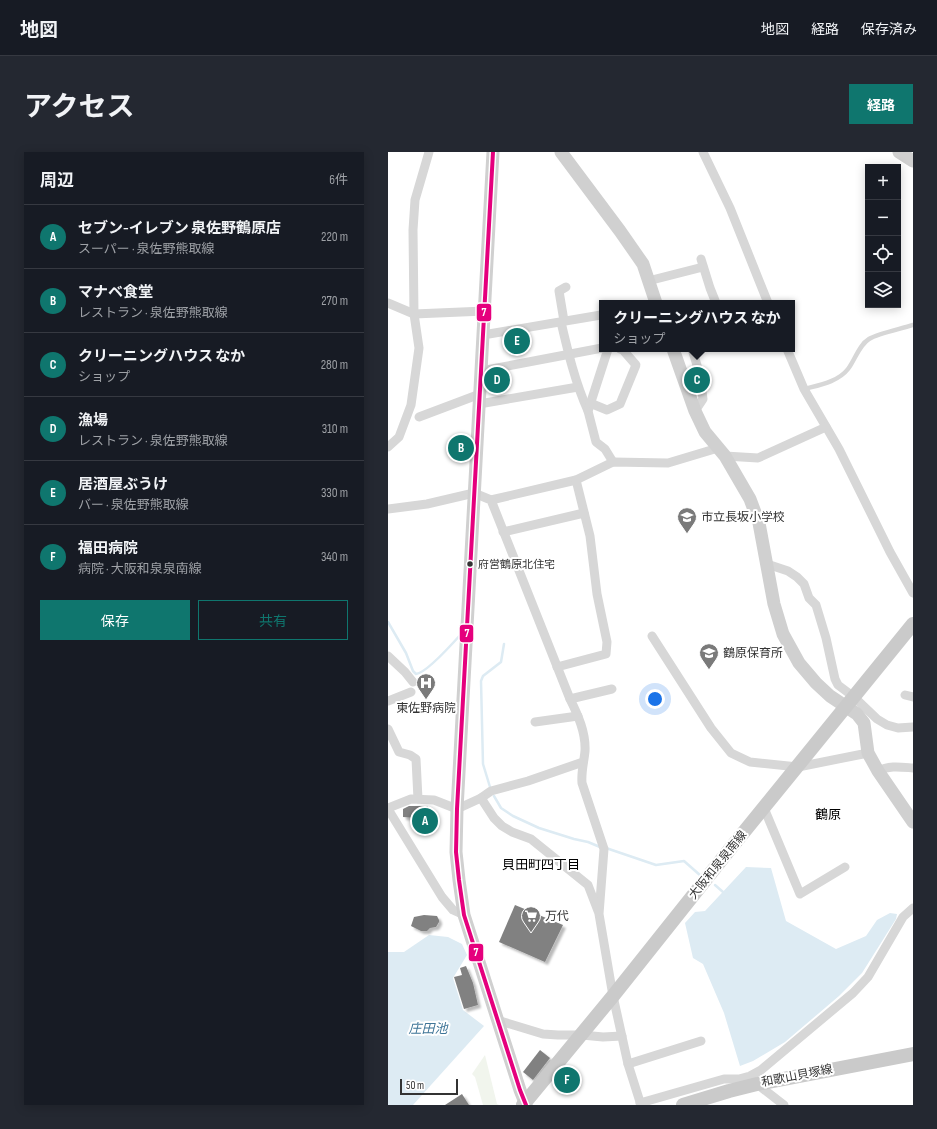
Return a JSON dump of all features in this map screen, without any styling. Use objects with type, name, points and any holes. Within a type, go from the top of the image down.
[{"type":"main road","points":[[493,152],[457,810],[456,852],[464,915],[524,1104]]},
{"type":"main road","points":[[561,152],[620,231],[642,264],[655,300]]},
{"type":"main road","points":[[899,152],[913,161]]},
{"type":"main road","points":[[674,352],[695,411],[705,432],[722,452],[752,505],[759,523],[774,604],[783,634],[799,663],[816,683],[830,696],[850,702],[864,723],[868,753],[878,771],[913,822]]},
{"type":"main road","name":"大阪和泉泉南線","points":[[524,1104],[582,1035],[913,624]]},
{"type":"main road","name":"和歌山貝塚線","points":[[683,1105],[737,1084],[757,1084],[913,1054]]},
{"type":"street","points":[[388,447],[399,437],[411,406],[419,348],[414,314],[413,230],[415,200],[428,152]]},
{"type":"street","points":[[703,152],[730,208],[767,300]]},
{"type":"street","points":[[648,281],[702,263],[715,300]]},
{"type":"street","points":[[566,287],[559,291],[568,354],[578,387],[589,407],[596,442],[605,449],[613,462]]},
{"type":"street","points":[[388,304],[414,314],[485,311]]},
{"type":"street","points":[[483,335],[599,315]]},
{"type":"street","points":[[481,371],[599,349]]},
{"type":"street","points":[[589,407],[607,352]]},
{"type":"street","points":[[589,407],[607,410],[620,404],[636,365],[625,352]]},
{"type":"street","points":[[693,352],[700,375],[703,399],[695,411]]},
{"type":"street","points":[[788,352],[804,389],[839,449],[890,552],[913,593]]},
{"type":"street","points":[[419,417],[479,399],[578,387]]},
{"type":"street","points":[[388,509],[427,504],[474,493],[491,500],[576,480],[613,462],[668,463],[722,452],[758,458],[826,428]]},
{"type":"street","points":[[557,667],[606,654],[607,642],[598,594],[590,536],[576,480]]},
{"type":"street","points":[[491,500],[570,700],[578,716],[585,742],[582,783],[604,849],[599,914]]},
{"type":"street","points":[[503,532],[584,513]]},
{"type":"street","points":[[767,564],[788,571],[804,584],[809,598],[816,605],[838,685],[850,702],[887,725],[898,728],[913,727]]},
{"type":"street","points":[[652,636],[711,728],[731,753],[750,762],[798,767],[868,753]]},
{"type":"street","points":[[388,656],[413,682]]},
{"type":"street","points":[[570,700],[612,689]]},
{"type":"street","points":[[388,701],[411,692]]},
{"type":"street","points":[[535,722],[578,716]]},
{"type":"street","points":[[388,729],[399,752],[410,755],[416,759],[418,799]]},
{"type":"street","points":[[464,915],[453,910],[442,897],[388,809],[411,799],[418,799],[434,800],[457,810],[481,798],[491,791],[528,782],[583,762]]},
{"type":"street","points":[[878,771],[884,768],[894,767],[913,768]]},
{"type":"street","points":[[481,798],[494,818],[502,826],[512,832],[531,838],[588,885],[599,914],[613,996],[628,1064],[640,1104],[724,1079],[737,1084],[761,1070],[853,993],[868,977],[903,917],[913,908]]},
{"type":"street","points":[[764,808],[800,894],[845,867]]},
{"type":"street","points":[[497,1020],[543,1034],[603,1037],[622,1036]]},
{"type":"street","points":[[628,1064],[701,1041]]},
{"type":"street","points":[[757,1084],[784,1105]]},
{"type":"lane","points":[[804,389],[832,381],[840,377],[848,369],[868,339],[913,325]]},
{"type":"shaded area","points":[[485,1055],[497,1104],[499,1105],[483,1105],[475,1077],[472,1074]]},
{"type":"water","points":[[746,867],[771,868],[786,921],[836,949],[866,936],[877,920],[890,913],[897,914],[896,919],[862,973],[839,996],[785,1042],[753,1061],[740,1066],[724,1013],[703,964],[693,958],[685,923],[695,912],[705,911]]},
{"type":"water","name":"庄田池","points":[[429,935],[448,937],[462,944],[467,955],[453,978],[463,1010],[484,1026],[413,1105],[388,1105],[388,952],[404,952]]},
{"type":"building","points":[[409,806],[428,806],[428,819],[403,817],[403,809]]},
{"type":"building","name":"万代","points":[[515,905],[563,925],[545,962],[499,942]]},
{"type":"building","points":[[424,915],[437,916],[439,922],[436,927],[430,928],[427,931],[421,931],[411,926],[414,917]]},
{"type":"building","points":[[466,966],[473,983],[478,1005],[464,1009],[454,977],[462,975],[460,968]]},
{"type":"building","points":[[540,1050],[550,1058],[533,1080],[523,1072]]},
{"type":"building","points":[[462,1094],[469,1105],[445,1105]]},
{"type":"waterway","points":[[388,622],[406,653],[413,671],[416,674],[433,663],[462,633]]},
{"type":"waterway","points":[[490,787],[483,764],[481,681],[483,676],[501,662],[504,644]]},
{"type":"waterway","points":[[494,796],[501,808],[513,816],[539,828],[588,842],[600,847]]},
{"type":"waterway","points":[[606,848],[656,865],[684,861],[701,876]]},
{"type":"waterway","points":[[715,885],[723,892]]},
{"type":"transit line","name":"7","points":[[493,152],[457,809],[456,852],[464,915],[526,1105]]},
{"type":"place","name":"居酒屋ぶうけ","points":[[517,341]]},
{"type":"place","name":"漁場","points":[[497,380]]},
{"type":"place","name":"クリーニングハウス なか","points":[[697,380]]},
{"type":"place","name":"マナベ食堂","points":[[461,448]]},
{"type":"place","name":"市立長坂小学校","points":[[687,534]]},
{"type":"place","name":"府営鶴原北住宅","points":[[470,564]]},
{"type":"place","name":"鶴原保育所","points":[[709,670]]},
{"type":"place","name":"東佐野病院","points":[[426,700]]},
{"type":"place","name":"セブン-イレブン 泉佐野鶴原店","points":[[425,821]]},
{"type":"place","name":"万代","points":[[531,933]]},
{"type":"place","name":"福田病院","points":[[567,1080]]},
{"type":"district","name":"鶴原","points":[[828,815]]},
{"type":"district","name":"貝田町四丁目","points":[[541,865]]}]
